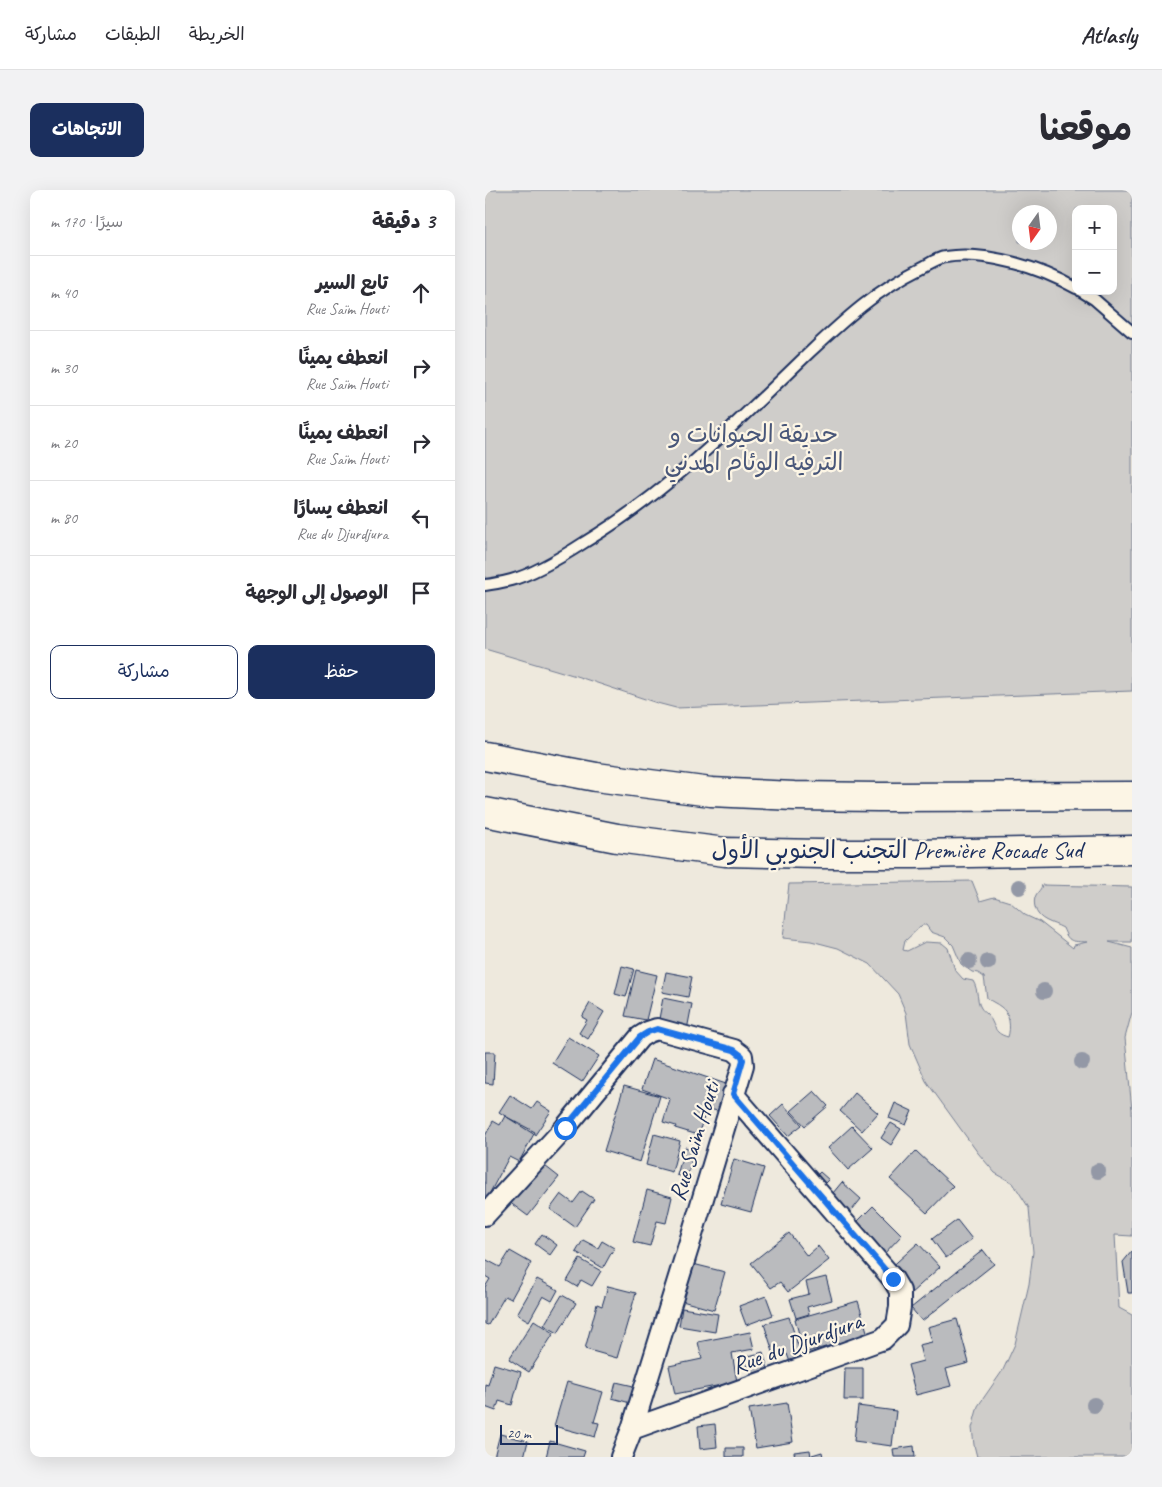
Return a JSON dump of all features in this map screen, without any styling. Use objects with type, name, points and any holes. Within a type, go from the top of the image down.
[{"type":"highway","points":[[485,756],[596,777],[711,792],[794,796],[879,797],[1132,796]]},
{"type":"highway","name":"التجنب الجنوبي الأول Première Rocade Sud","points":[[485,812],[617,838],[699,849],[775,853],[915,854],[1132,850]]},
{"type":"highway","points":[[915,854],[1132,868]]},
{"type":"street","name":"Rue Saïm Houti","points":[[485,1215],[565,1128],[640,1037],[657,1029],[739,1052],[743,1060],[688,1248],[632,1429],[621,1457]]},
{"type":"street","name":"Rue du Djurdjura","points":[[632,1429],[883,1340],[897,1325],[900,1291],[893,1279],[733,1094]]},
{"type":"lane","points":[[485,586],[513,580],[557,559],[603,532],[642,505],[695,462],[846,318],[897,280],[944,257],[977,255],[1036,270],[1072,286]]},
{"type":"lane","points":[[1088,295],[1132,332]]},
{"type":"green space","name":"حديقة الحيوانات و الترفيه الوئام المدني","points":[[485,190],[1132,190],[1132,691],[676,708],[485,649]]},
{"type":"green space","points":[[972,881],[980,901],[994,897],[1010,902],[1025,915],[1040,922],[1073,948],[1074,945],[1087,942],[1077,942],[1069,939],[1063,928],[1046,921],[1037,912],[1035,900],[1042,885],[1132,887],[1132,942],[1109,942],[1132,948],[1132,1012],[1125,1038],[1132,1110],[1132,1236],[1115,1235],[1119,1308],[1132,1315],[1132,1457],[977,1457],[972,1428],[978,1406],[1003,1370],[1015,1344],[1029,1284],[1033,1252],[1029,1208],[1013,1183],[995,1173],[978,1153],[926,1081],[910,1044],[906,1013],[898,994],[870,964],[838,948],[811,941],[783,938],[789,884]],"holes":[[[922,925],[926,925],[931,932],[945,937],[953,945],[961,964],[972,972],[984,977],[987,998],[1004,1010],[1008,1017],[1008,1037],[997,1031],[990,1018],[979,1005],[973,981],[963,979],[955,970],[948,948],[942,943],[925,942],[907,951],[903,950],[905,941]]]},
{"type":"building","points":[[622,966],[634,969],[626,997],[615,994]]},
{"type":"building","points":[[636,970],[657,975],[646,1020],[625,1016]]},
{"type":"building","points":[[666,972],[692,977],[688,997],[662,992]]},
{"type":"building","points":[[663,998],[692,1004],[686,1035],[657,1029]]},
{"type":"building","points":[[590,1003],[604,1012],[588,1039],[579,1033],[587,1020],[582,1017]]},
{"type":"building","points":[[568,1037],[599,1056],[582,1082],[552,1063]]},
{"type":"building","points":[[485,1052],[495,1052],[493,1084],[485,1083]]},
{"type":"building","points":[[652,1059],[729,1085],[720,1112],[707,1108],[698,1135],[663,1122],[670,1099],[642,1089]]},
{"type":"building","points":[[624,1086],[660,1096],[640,1162],[604,1151]]},
{"type":"building","points":[[814,1091],[828,1106],[805,1126],[791,1111]]},
{"type":"building","points":[[855,1093],[878,1113],[862,1131],[840,1111]]},
{"type":"building","points":[[510,1095],[532,1109],[537,1102],[551,1111],[535,1135],[499,1112]]},
{"type":"building","points":[[895,1103],[912,1111],[906,1125],[889,1118]]},
{"type":"building","points":[[783,1104],[802,1125],[788,1136],[770,1116]]},
{"type":"building","points":[[505,1116],[535,1132],[519,1162],[509,1157],[485,1202],[485,1136],[493,1121],[500,1125]]},
{"type":"building","points":[[891,1123],[901,1129],[891,1145],[881,1138]]},
{"type":"building","points":[[852,1126],[873,1148],[848,1170],[828,1148]]},
{"type":"building","points":[[654,1134],[680,1141],[672,1172],[646,1165]]},
{"type":"building","points":[[685,1147],[695,1150],[687,1178],[677,1175]]},
{"type":"building","points":[[916,1151],[953,1186],[927,1213],[890,1179]]},
{"type":"building","points":[[536,1159],[559,1177],[528,1216],[505,1199]]},
{"type":"building","points":[[734,1159],[764,1168],[751,1212],[721,1204]]},
{"type":"building","points":[[820,1172],[829,1180],[814,1195],[805,1187]]},
{"type":"building","points":[[842,1182],[861,1199],[848,1215],[828,1199]]},
{"type":"building","points":[[647,1190],[672,1197],[666,1223],[657,1221],[650,1246],[633,1242]]},
{"type":"building","points":[[582,1191],[594,1199],[575,1227],[550,1209],[561,1194],[573,1203]]},
{"type":"building","points":[[873,1206],[902,1235],[882,1256],[852,1227]]},
{"type":"building","points":[[957,1220],[972,1239],[946,1258],[932,1239]]},
{"type":"building","points":[[789,1233],[807,1256],[818,1246],[829,1260],[788,1292],[780,1282],[771,1288],[751,1263]]},
{"type":"building","points":[[542,1234],[557,1245],[550,1255],[535,1244]]},
{"type":"building","points":[[583,1240],[598,1248],[602,1241],[614,1248],[603,1268],[576,1252]]},
{"type":"building","points":[[918,1243],[940,1267],[909,1295],[887,1271]]},
{"type":"building","points":[[983,1250],[994,1264],[922,1321],[911,1308]]},
{"type":"building","points":[[510,1251],[531,1263],[511,1299],[505,1296],[488,1325],[485,1324],[485,1287],[490,1279],[485,1276],[485,1259],[500,1267]]},
{"type":"building","points":[[1132,1251],[1132,1293],[1128,1293],[1123,1262]]},
{"type":"building","points":[[580,1259],[601,1271],[592,1286],[581,1280],[577,1287],[567,1281]]},
{"type":"building","points":[[693,1264],[725,1272],[714,1310],[682,1301]]},
{"type":"building","points":[[826,1277],[832,1300],[807,1307],[809,1314],[796,1318],[790,1299],[809,1294],[806,1282]]},
{"type":"building","points":[[537,1279],[558,1290],[552,1301],[543,1296],[529,1321],[517,1314]]},
{"type":"building","points":[[608,1286],[636,1293],[617,1358],[585,1349],[597,1304],[602,1306]]},
{"type":"building","points":[[562,1295],[576,1303],[558,1333],[544,1325]]},
{"type":"building","points":[[766,1296],[773,1315],[746,1325],[739,1306]]},
{"type":"building","points":[[858,1301],[868,1335],[804,1353],[795,1319]]},
{"type":"building","points":[[682,1308],[718,1314],[715,1332],[679,1326]]},
{"type":"building","points":[[789,1317],[802,1358],[790,1362],[787,1354],[775,1358],[764,1324]]},
{"type":"building","points":[[957,1319],[969,1363],[946,1369],[951,1386],[916,1395],[908,1365],[923,1361],[919,1345],[932,1342],[928,1327]]},
{"type":"building","points":[[534,1320],[554,1333],[529,1372],[509,1359]]},
{"type":"building","points":[[750,1332],[754,1349],[732,1353],[737,1382],[675,1394],[669,1366],[702,1359],[698,1342]]},
{"type":"building","points":[[763,1352],[768,1369],[751,1374],[748,1365],[741,1368],[738,1359]]},
{"type":"building","points":[[494,1364],[521,1372],[512,1405],[499,1401],[496,1411],[485,1407],[485,1384],[488,1385]]},
{"type":"building","points":[[845,1368],[863,1368],[863,1400],[844,1400]]},
{"type":"building","points":[[567,1382],[603,1392],[594,1422],[599,1423],[595,1437],[554,1426]]},
{"type":"building","points":[[616,1382],[638,1387],[634,1404],[612,1398]]},
{"type":"building","points":[[787,1403],[793,1442],[756,1448],[749,1409]]},
{"type":"building","points":[[858,1406],[896,1411],[892,1446],[854,1441]]},
{"type":"building","points":[[715,1424],[717,1447],[700,1449],[698,1426]]},
{"type":"building","points":[[500,1434],[528,1441],[524,1457],[494,1457]]},
{"type":"building","points":[[550,1441],[585,1451],[583,1457],[546,1457]]},
{"type":"building","points":[[914,1446],[915,1457],[894,1457],[893,1449]]},
{"type":"building","points":[[726,1448],[743,1448],[743,1457],[726,1457]]},
{"type":"building","points":[[810,1450],[811,1457],[795,1457],[794,1452]]},
{"type":"building","points":[[822,1452],[823,1457],[813,1457],[812,1455]]},
{"type":"route","points":[[565,1128],[640,1037],[648,1032],[657,1029],[739,1052],[742,1056],[743,1065],[733,1094],[893,1279]]}]
